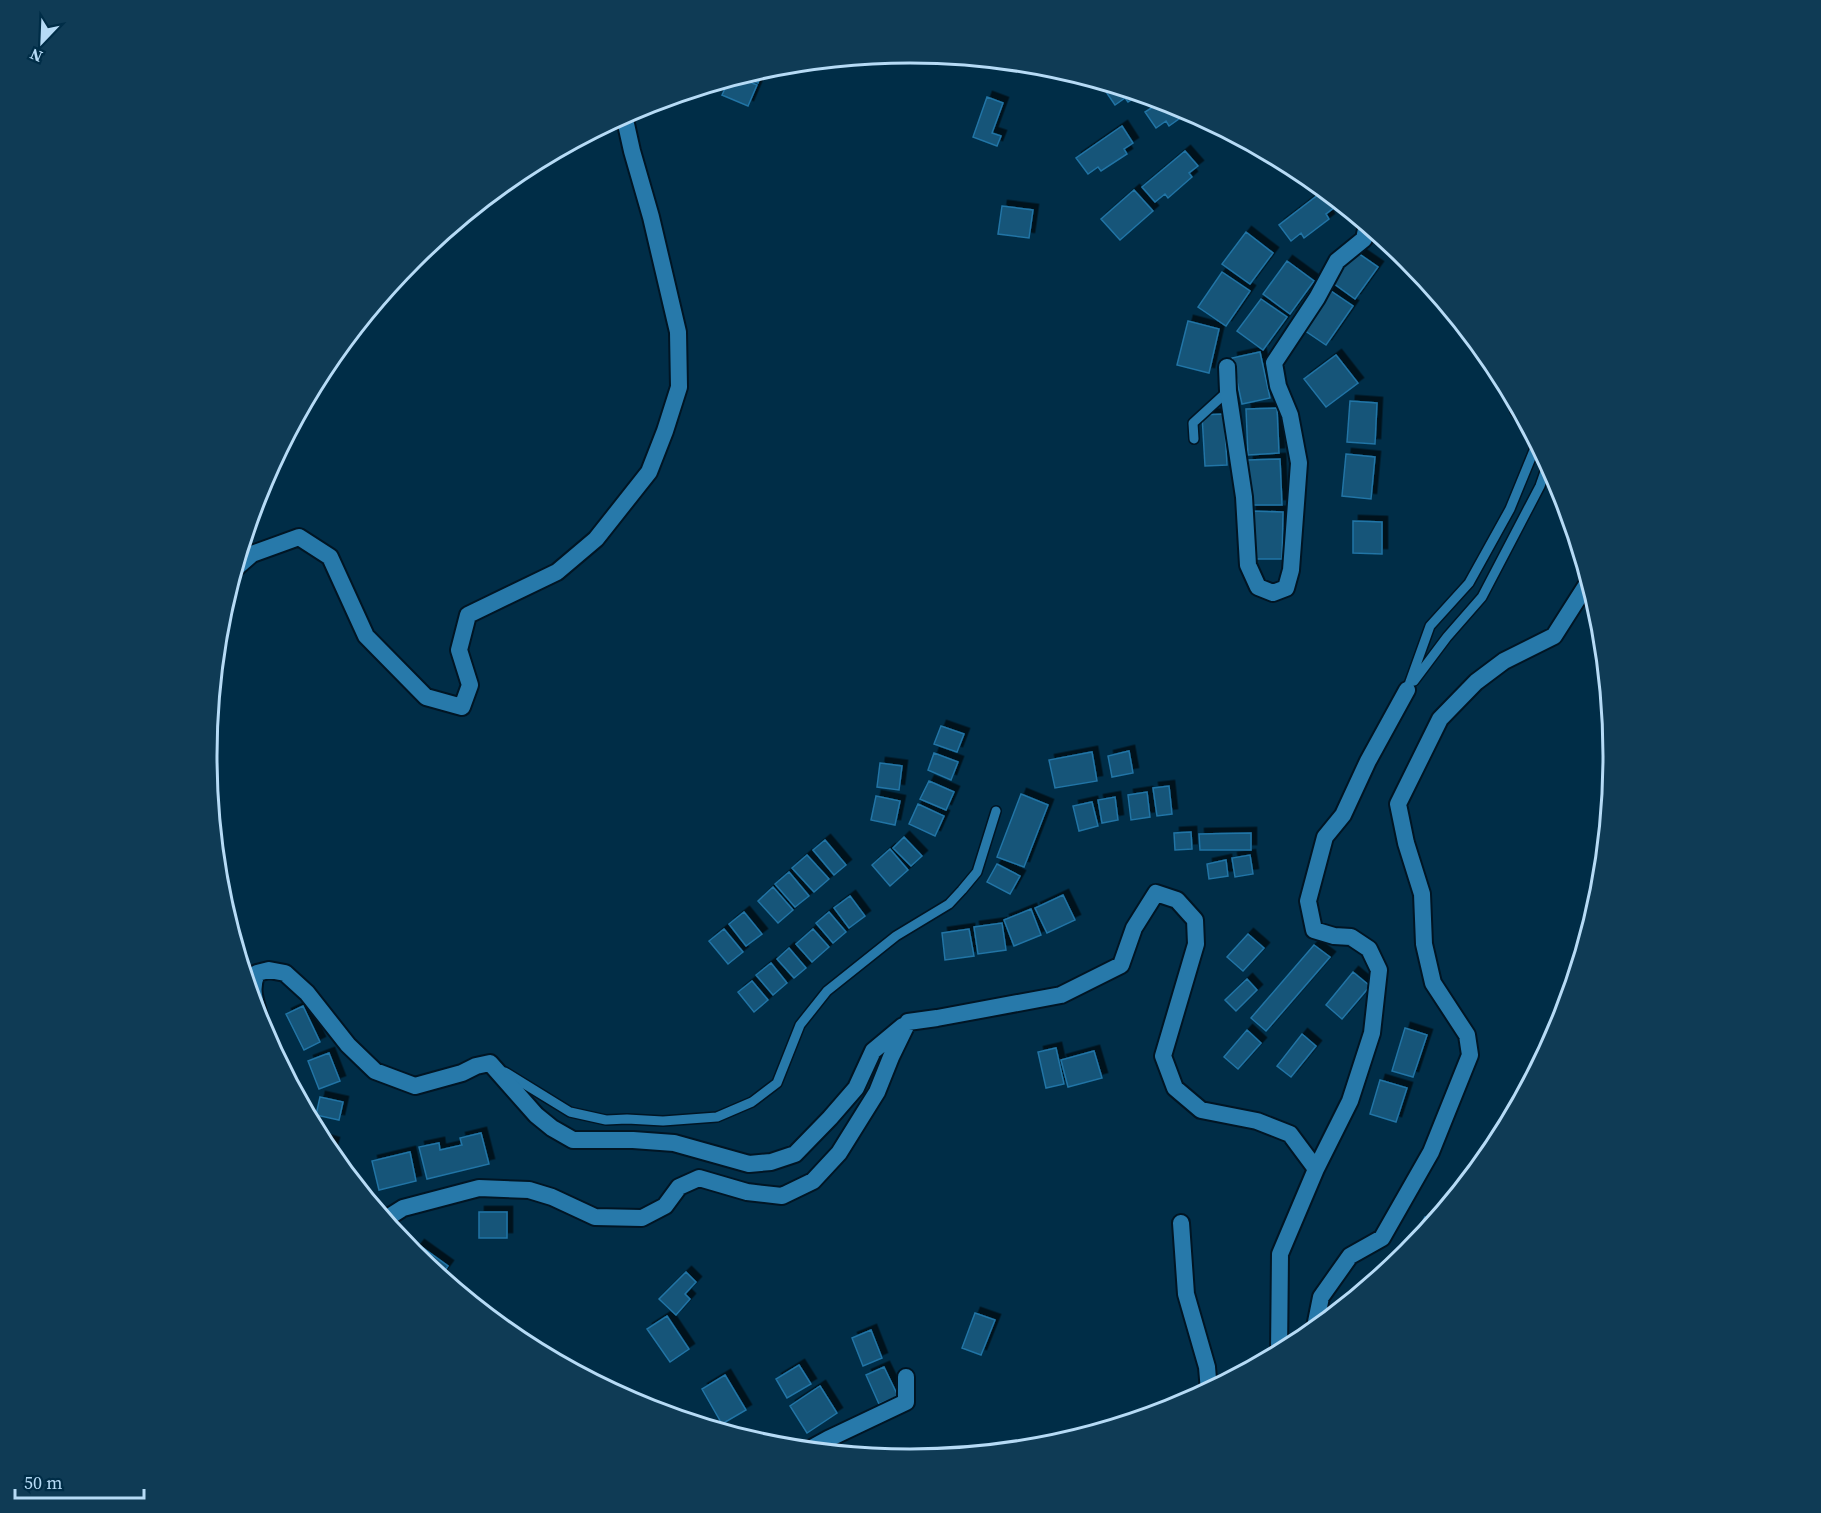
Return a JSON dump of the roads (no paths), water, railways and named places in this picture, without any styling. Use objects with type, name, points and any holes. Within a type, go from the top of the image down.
[{"type":"street","points":[[246,559],[252,554],[298,537],[330,557],[366,636],[426,698],[462,707],[470,685],[459,650],[468,615],[557,572],[596,539],[649,472],[679,387],[678,332],[626,125]]},
{"type":"street","points":[[1227,367],[1228,391],[1244,497],[1248,565],[1258,588],[1273,593],[1286,588],[1291,570],[1299,463],[1290,416],[1278,386],[1274,363],[1317,298],[1337,261],[1364,239],[1365,233]]},
{"type":"street","points":[[1317,1318],[1321,1297],[1350,1256],[1382,1238],[1431,1152],[1470,1055],[1467,1035],[1433,983],[1424,944],[1422,894],[1406,843],[1398,804],[1440,719],[1476,682],[1504,661],[1554,636],[1583,590]]},
{"type":"street","points":[[1279,1343],[1280,1254],[1316,1169],[1350,1101],[1372,1033],[1379,969],[1369,949],[1351,937],[1334,936],[1314,930],[1308,900],[1325,837],[1343,815],[1368,761],[1407,690]]},
{"type":"street","points":[[254,979],[257,973],[269,970],[285,973],[307,993],[348,1044],[375,1071],[416,1086],[490,1063],[536,1115],[552,1128],[573,1140],[674,1143],[748,1164],[771,1162],[795,1154],[856,1088],[873,1051],[908,1022],[1061,995],[1121,965],[1134,928],[1156,893],[1177,900],[1195,920],[1196,944],[1163,1056],[1175,1088],[1200,1110],[1257,1122],[1290,1134],[1316,1169]]},
{"type":"street","points":[[391,1216],[403,1209],[479,1188],[529,1190],[552,1197],[595,1217],[642,1218],[665,1206],[679,1187],[699,1178],[747,1192],[782,1196],[813,1181],[839,1153],[877,1092],[908,1022]]},
{"type":"street","points":[[1181,1222],[1186,1294],[1207,1367],[1208,1382]]},
{"type":"street","points":[[819,1444],[906,1402],[906,1377]]},
{"type":"lane","points":[[1194,439],[1193,423],[1228,391]]},
{"type":"lane","points":[[1407,690],[1430,626],[1469,583],[1510,509],[1533,452]]},
{"type":"lane","points":[[1407,690],[1447,637],[1482,597],[1544,475]]},
{"type":"lane","points":[[490,1063],[570,1112],[606,1120],[663,1121],[717,1117],[752,1102],[777,1083],[800,1025],[827,991],[896,936],[949,904],[962,890],[977,872],[996,811]]}]
